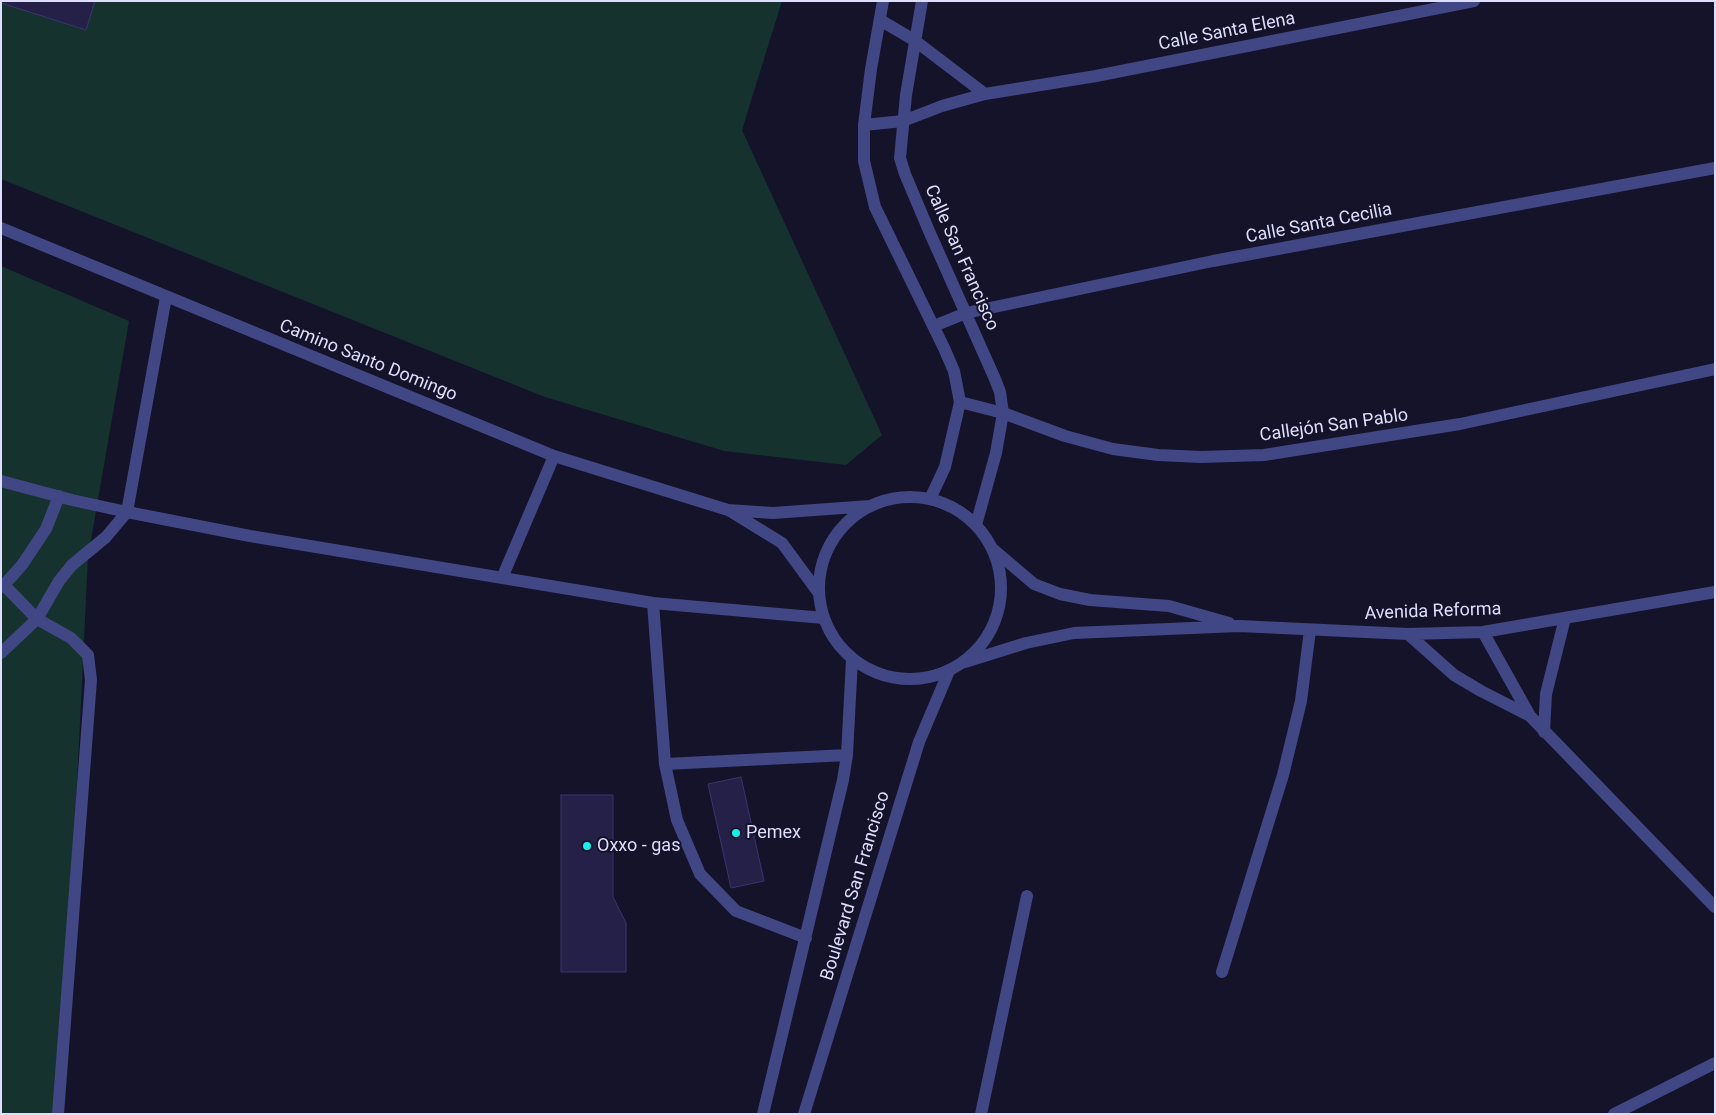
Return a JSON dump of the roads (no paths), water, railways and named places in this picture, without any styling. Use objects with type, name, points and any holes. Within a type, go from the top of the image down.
[{"type":"street","points":[[884,1],[871,69],[864,125],[864,161],[875,207],[934,326],[954,371],[960,402],[945,467],[930,499]]},
{"type":"street","name":"Calle San Francisco","points":[[922,1],[914,40],[900,158],[905,174],[995,379],[1000,392],[1004,413],[996,453],[976,525]]},
{"type":"street","name":"Calle Santa Elena","points":[[864,125],[903,121],[942,106],[985,94],[1096,76],[1474,1]]},
{"type":"street","points":[[880,20],[914,40],[985,94]]},
{"type":"street","name":"Calle Santa Cecilia","points":[[934,326],[966,313],[1213,261],[1715,168]]},
{"type":"street","name":"Camino Santo Domingo","points":[[1,228],[554,456],[728,510],[773,513],[870,506]]},
{"type":"street","points":[[1,653],[37,619],[59,581],[72,565],[106,537],[128,512],[166,297]]},
{"type":"street","name":"Callejón San Pablo","points":[[960,402],[1004,413],[1065,436],[1113,449],[1158,455],[1201,457],[1264,455],[1460,424],[1715,369]]},
{"type":"street","points":[[502,578],[554,456]]},
{"type":"street","points":[[1,481],[128,512],[250,536],[502,578],[653,603],[824,618]]},
{"type":"street","points":[[58,1114],[91,680],[88,655],[70,638],[37,619],[2,585],[22,565],[46,529],[59,496]]},
{"type":"street","points":[[910,497],[930,499],[955,509],[976,525],[994,550],[1002,580],[999,611],[987,640],[965,662],[949,671],[915,680],[882,675],[852,658],[835,640],[824,618],[818,592],[821,566],[831,542],[848,521],[870,506],[889,499],[910,497]]},
{"type":"street","name":"Camino Santo Domingo","points":[[728,510],[782,543],[818,592]]},
{"type":"street","name":"Avenida Reforma","points":[[994,550],[1034,584],[1060,594],[1090,600],[1169,606],[1239,626]]},
{"type":"street","name":"Avenida Reforma","points":[[965,662],[1026,643],[1074,633],[1239,626],[1408,634],[1483,632],[1715,592]]},
{"type":"street","points":[[653,603],[666,764],[677,820],[700,874],[736,911],[806,938]]},
{"type":"street","points":[[1544,732],[1546,694],[1565,618]]},
{"type":"street","points":[[1222,972],[1284,775],[1301,701],[1310,630]]},
{"type":"street","points":[[1483,632],[1530,716],[1710,896],[1715,907]]},
{"type":"street","points":[[1408,634],[1454,675],[1530,716]]},
{"type":"street","name":"Boulevard San Francisco","points":[[763,1114],[841,788],[847,755],[852,658]]},
{"type":"street","name":"Boulevard San Francisco","points":[[804,1114],[919,742],[949,671]]},
{"type":"street","points":[[666,764],[847,755]]},
{"type":"street","points":[[981,1114],[1027,896]]},
{"type":"street","points":[[1614,1114],[1715,1062]]},
{"type":"place","name":"Pemex","points":[[736,833]]},
{"type":"place","name":"Oxxo - gas","points":[[587,846]]}]
